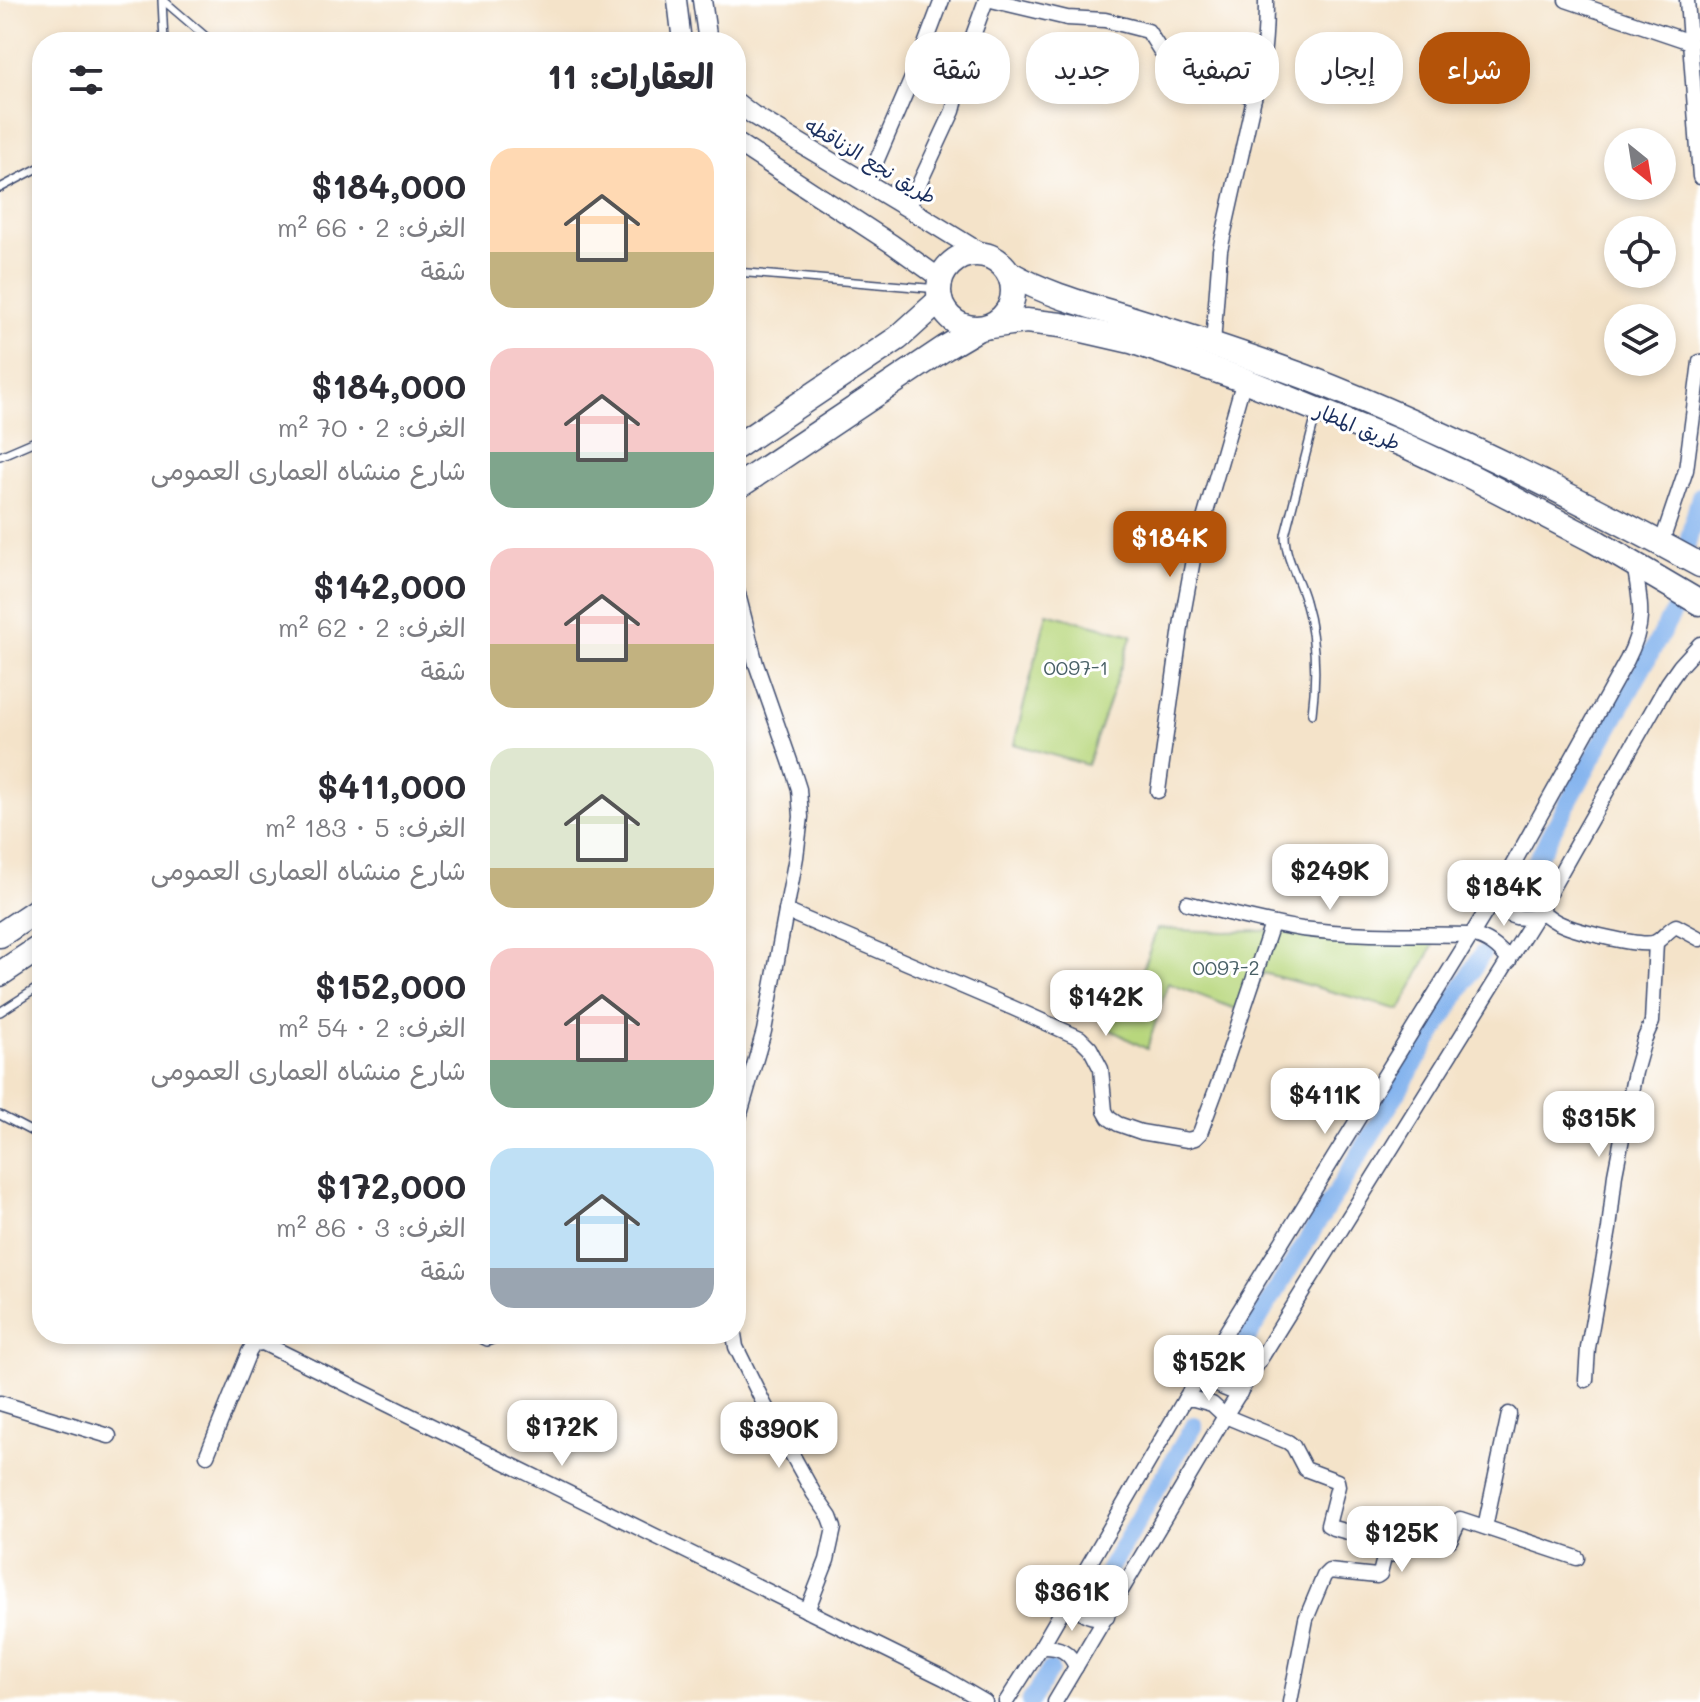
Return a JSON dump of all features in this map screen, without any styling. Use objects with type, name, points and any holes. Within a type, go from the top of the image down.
[{"type":"main road","points":[[746,440],[898,338],[927,314],[946,269],[962,256],[984,255],[1002,264],[1013,283],[1011,304],[1006,313],[999,321],[984,327],[969,328],[950,318],[944,310],[940,289]]},
{"type":"main road","name":"طريق المطار","points":[[1009,273],[1047,292],[1213,344],[1409,419],[1573,497],[1700,565]]},
{"type":"main road","name":"طريق المطار","points":[[746,481],[945,348],[984,327],[1026,321],[1061,325],[1146,345],[1318,409],[1531,506],[1700,603]]},
{"type":"main road","points":[[0,935],[32,914]]},
{"type":"main road","points":[[0,974],[32,953]]},
{"type":"street","points":[[677,0],[681,32]]},
{"type":"street","points":[[702,0],[707,32]]},
{"type":"street","points":[[867,183],[942,0]]},
{"type":"street","points":[[908,208],[957,100],[970,44],[988,0],[1067,18],[1105,20],[1148,31],[1155,42]]},
{"type":"street","points":[[1265,32],[1266,0]]},
{"type":"street","points":[[1566,0],[1690,42]]},
{"type":"street","points":[[1687,0],[1700,177]]},
{"type":"street","points":[[1213,344],[1220,250],[1253,104]]},
{"type":"street","name":"طريق نجع الزناقطه","points":[[746,110],[984,255]]},
{"type":"street","points":[[766,162],[784,134]]},
{"type":"street","points":[[746,149],[892,244],[940,289]]},
{"type":"street","points":[[1661,544],[1686,470],[1700,362]]},
{"type":"street","points":[[1158,791],[1194,554],[1244,380]]},
{"type":"street","points":[[1006,1702],[1185,1399],[1493,900],[1636,642],[1641,621],[1641,600],[1634,564]]},
{"type":"street","points":[[746,625],[756,664],[799,789],[801,817],[764,1031],[746,1093]]},
{"type":"street","points":[[1055,1702],[1225,1416],[1538,913],[1668,683],[1700,644]]},
{"type":"street","points":[[1493,900],[1500,910],[1511,917],[1524,919],[1538,913],[1580,931],[1634,943],[1656,942]]},
{"type":"street","points":[[1187,903],[1272,924],[1340,932],[1471,935],[1493,943],[1509,961]]},
{"type":"street","points":[[786,911],[1080,1038],[1090,1048],[1101,1069],[1105,1111],[1109,1118],[1141,1132],[1188,1140],[1200,1133],[1272,924]]},
{"type":"street","points":[[1586,1380],[1588,1348],[1609,1229],[1615,1174],[1635,1072],[1652,1022],[1656,942],[1676,926],[1700,939]]},
{"type":"street","points":[[207,1455],[254,1344]]},
{"type":"street","points":[[265,1344],[944,1678],[985,1702]]},
{"type":"street","points":[[736,1344],[764,1404],[834,1528],[827,1560],[807,1611]]},
{"type":"street","points":[[1203,1371],[1218,1386],[1240,1393]]},
{"type":"street","points":[[1185,1399],[1212,1404],[1225,1416],[1288,1442],[1305,1469],[1337,1481],[1328,1525],[1348,1532]]},
{"type":"street","points":[[0,1403],[109,1436]]},
{"type":"street","points":[[1485,1527],[1509,1414]]},
{"type":"street","points":[[1290,1702],[1306,1619],[1326,1573],[1333,1571],[1377,1576],[1385,1554],[1400,1555],[1411,1531],[1450,1540],[1460,1519],[1577,1558]]},
{"type":"street","points":[[1071,1596],[1084,1615],[1107,1617]]},
{"type":"street","points":[[1041,1647],[1063,1649],[1076,1667]]},
{"type":"lane","points":[[163,0],[164,32]]},
{"type":"lane","points":[[163,0],[200,32]]},
{"type":"lane","points":[[0,188],[32,171]]},
{"type":"lane","points":[[746,273],[940,289]]},
{"type":"lane","points":[[1312,714],[1316,667],[1311,621],[1289,559],[1285,535],[1318,409]]},
{"type":"lane","points":[[0,456],[32,442]]},
{"type":"lane","points":[[0,1012],[32,991]]},
{"type":"lane","points":[[0,1115],[32,1132]]},
{"type":"green space","name":"0097-1","points":[[1047,613],[1132,635],[1087,765],[1014,744]]},
{"type":"green space","name":"0097-2","points":[[1157,929],[1226,932],[1290,930],[1437,938],[1400,1010],[1263,973],[1246,1013],[1168,983],[1147,1049],[1105,1027],[1113,993],[1132,999]]},
{"type":"waterway","points":[[1687,545],[1700,496]]},
{"type":"waterway","points":[[1510,908],[1675,609]]},
{"type":"waterway","points":[[1225,1374],[1482,954]]},
{"type":"waterway","points":[[1091,1600],[1194,1425]]},
{"type":"waterway","points":[[1030,1702],[1050,1670]]}]
